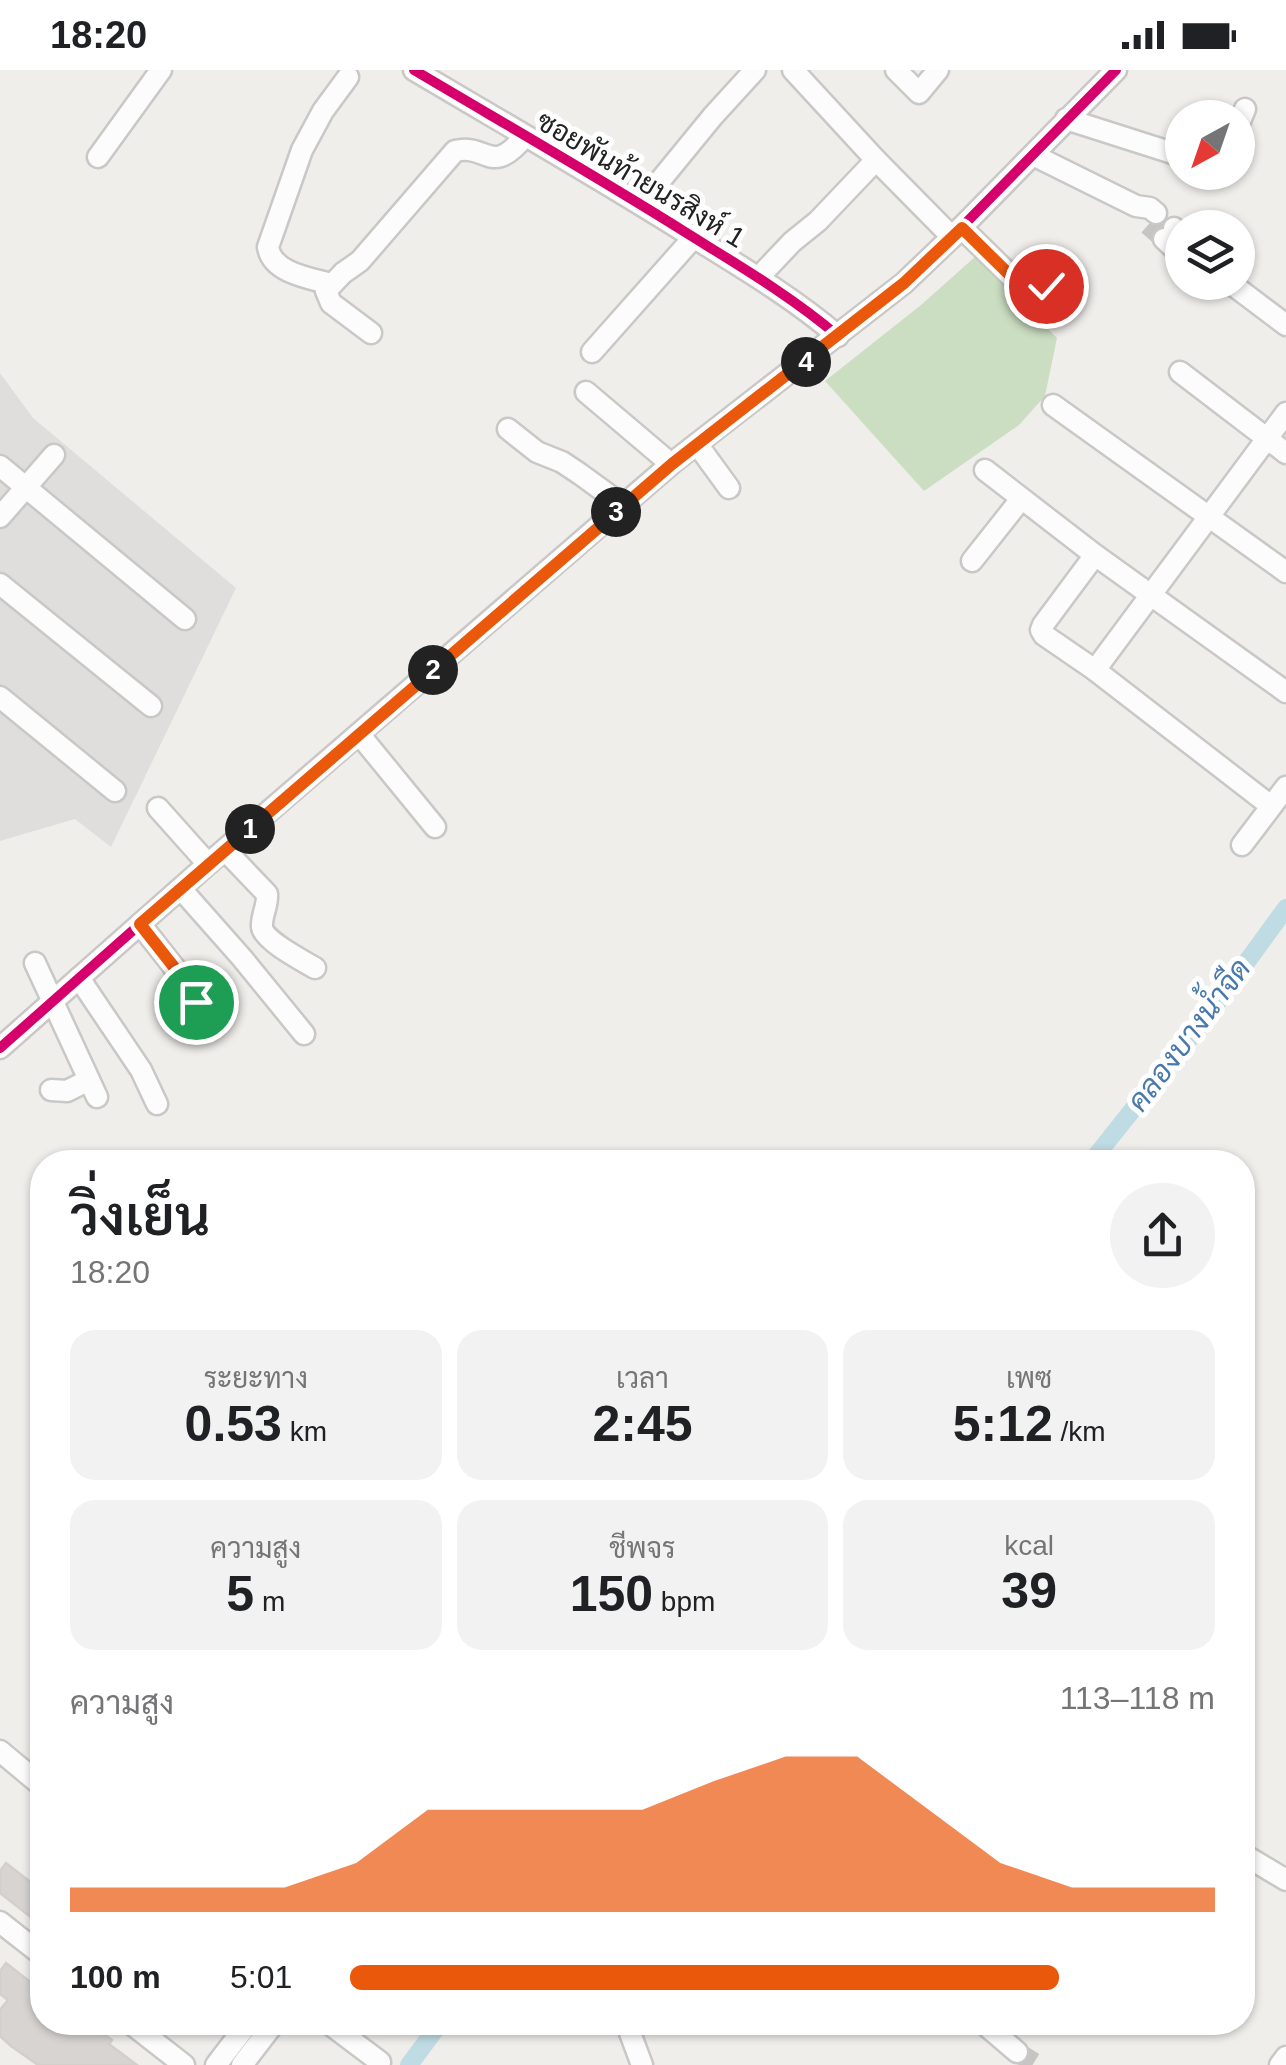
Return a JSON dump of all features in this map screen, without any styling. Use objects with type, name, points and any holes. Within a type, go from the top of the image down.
[{"type":"street","points":[[98,156],[161,70]]},
{"type":"street","name":"ซอยพันท้ายนรสิงห์ 1","points":[[414,70],[642,204],[801,306],[838,336]]},
{"type":"street","points":[[642,204],[755,70]]},
{"type":"street","points":[[793,70],[876,160],[957,232],[1022,287],[1034,291],[1046,286]]},
{"type":"street","points":[[896,70],[919,92],[938,70]]},
{"type":"street","points":[[0,1048],[672,464],[904,283],[1116,70]]},
{"type":"street","points":[[331,284],[278,265],[268,247],[302,150],[348,76]]},
{"type":"street","points":[[1066,118],[1165,150]]},
{"type":"street","points":[[371,333],[331,302],[326,291],[331,284],[360,261],[455,152],[465,149],[501,157],[514,150],[525,136]]},
{"type":"street","points":[[1032,155],[1160,225]]},
{"type":"street","points":[[758,278],[876,160]]},
{"type":"street","points":[[592,352],[694,237]]},
{"type":"street","points":[[1253,300],[1286,325]]},
{"type":"street","points":[[1180,372],[1286,453]]},
{"type":"street","points":[[586,392],[672,464]]},
{"type":"street","points":[[1053,405],[1286,572]]},
{"type":"street","points":[[1095,670],[1286,412]]},
{"type":"street","points":[[508,428],[537,452],[562,462],[624,506]]},
{"type":"street","points":[[698,444],[728,488]]},
{"type":"street","points":[[0,517],[54,455]]},
{"type":"street","points":[[0,466],[185,619]]},
{"type":"street","points":[[984,470],[1286,692]]},
{"type":"street","points":[[972,561],[1021,499]]},
{"type":"street","points":[[1095,555],[1041,630],[1044,635],[1272,806]]},
{"type":"street","points":[[0,584],[150,706]]},
{"type":"street","points":[[0,696],[114,791]]},
{"type":"street","points":[[359,734],[435,827]]},
{"type":"street","points":[[1242,845],[1286,787]]},
{"type":"street","points":[[158,808],[208,864]]},
{"type":"street","points":[[226,850],[267,894],[262,930],[265,935],[315,968]]},
{"type":"street","points":[[180,889],[304,1034]]},
{"type":"street","points":[[140,924],[192,990],[194,1008]]},
{"type":"street","points":[[35,963],[93,1088],[51,1090]]},
{"type":"street","points":[[79,978],[141,1070],[157,1104]]},
{"type":"street","points":[[0,1751],[30,1776]]},
{"type":"street","points":[[1255,1861],[1286,1880]]},
{"type":"street","points":[[0,1922],[30,1946]]},
{"type":"street","points":[[146,2035],[184,2065]]},
{"type":"street","points":[[216,2065],[239,2035]]},
{"type":"street","points":[[242,2065],[264,2035]]},
{"type":"street","points":[[344,2035],[380,2062]]},
{"type":"street","points":[[631,2035],[642,2065]]},
{"type":"street","points":[[997,2035],[1017,2052]]},
{"type":"street","points":[[1280,2065],[1286,2057]]},
{"type":"shaded area","points":[[0,373],[33,418],[236,588],[111,847],[75,819],[0,841]]},
{"type":"green space","points":[[976,256],[1057,338],[1045,396],[1019,425],[924,491],[825,381]]},
{"type":"building","points":[[6,1863],[30,1882],[30,1917],[0,1893],[0,1871]]},
{"type":"building","points":[[6,1963],[30,1982],[30,2035],[105,2035],[112,2040],[109,2044],[137,2065],[38,2065],[0,2036],[0,2010],[8,2000],[0,1994],[0,1971]]},
{"type":"waterway","name":"คลองบางน้ำจืด","points":[[1101,1150],[1208,1015],[1286,908]]},
{"type":"waterway","name":"คลองบางน้ำจืด","points":[[409,2065],[431,2035]]},
{"type":"tunnel","points":[[1148,225],[1164,239]]},
{"type":"tunnel","points":[[1017,2052],[1038,2065]]},
{"type":"cycle path","points":[[414,70],[744,269],[838,336]]},
{"type":"cycle path","points":[[0,1048],[671,464],[904,283],[1116,70]]},
{"type":"route","points":[[196,1002],[192,990],[140,924],[672,464],[904,283],[962,228],[1022,287],[1034,291],[1046,286]]}]
